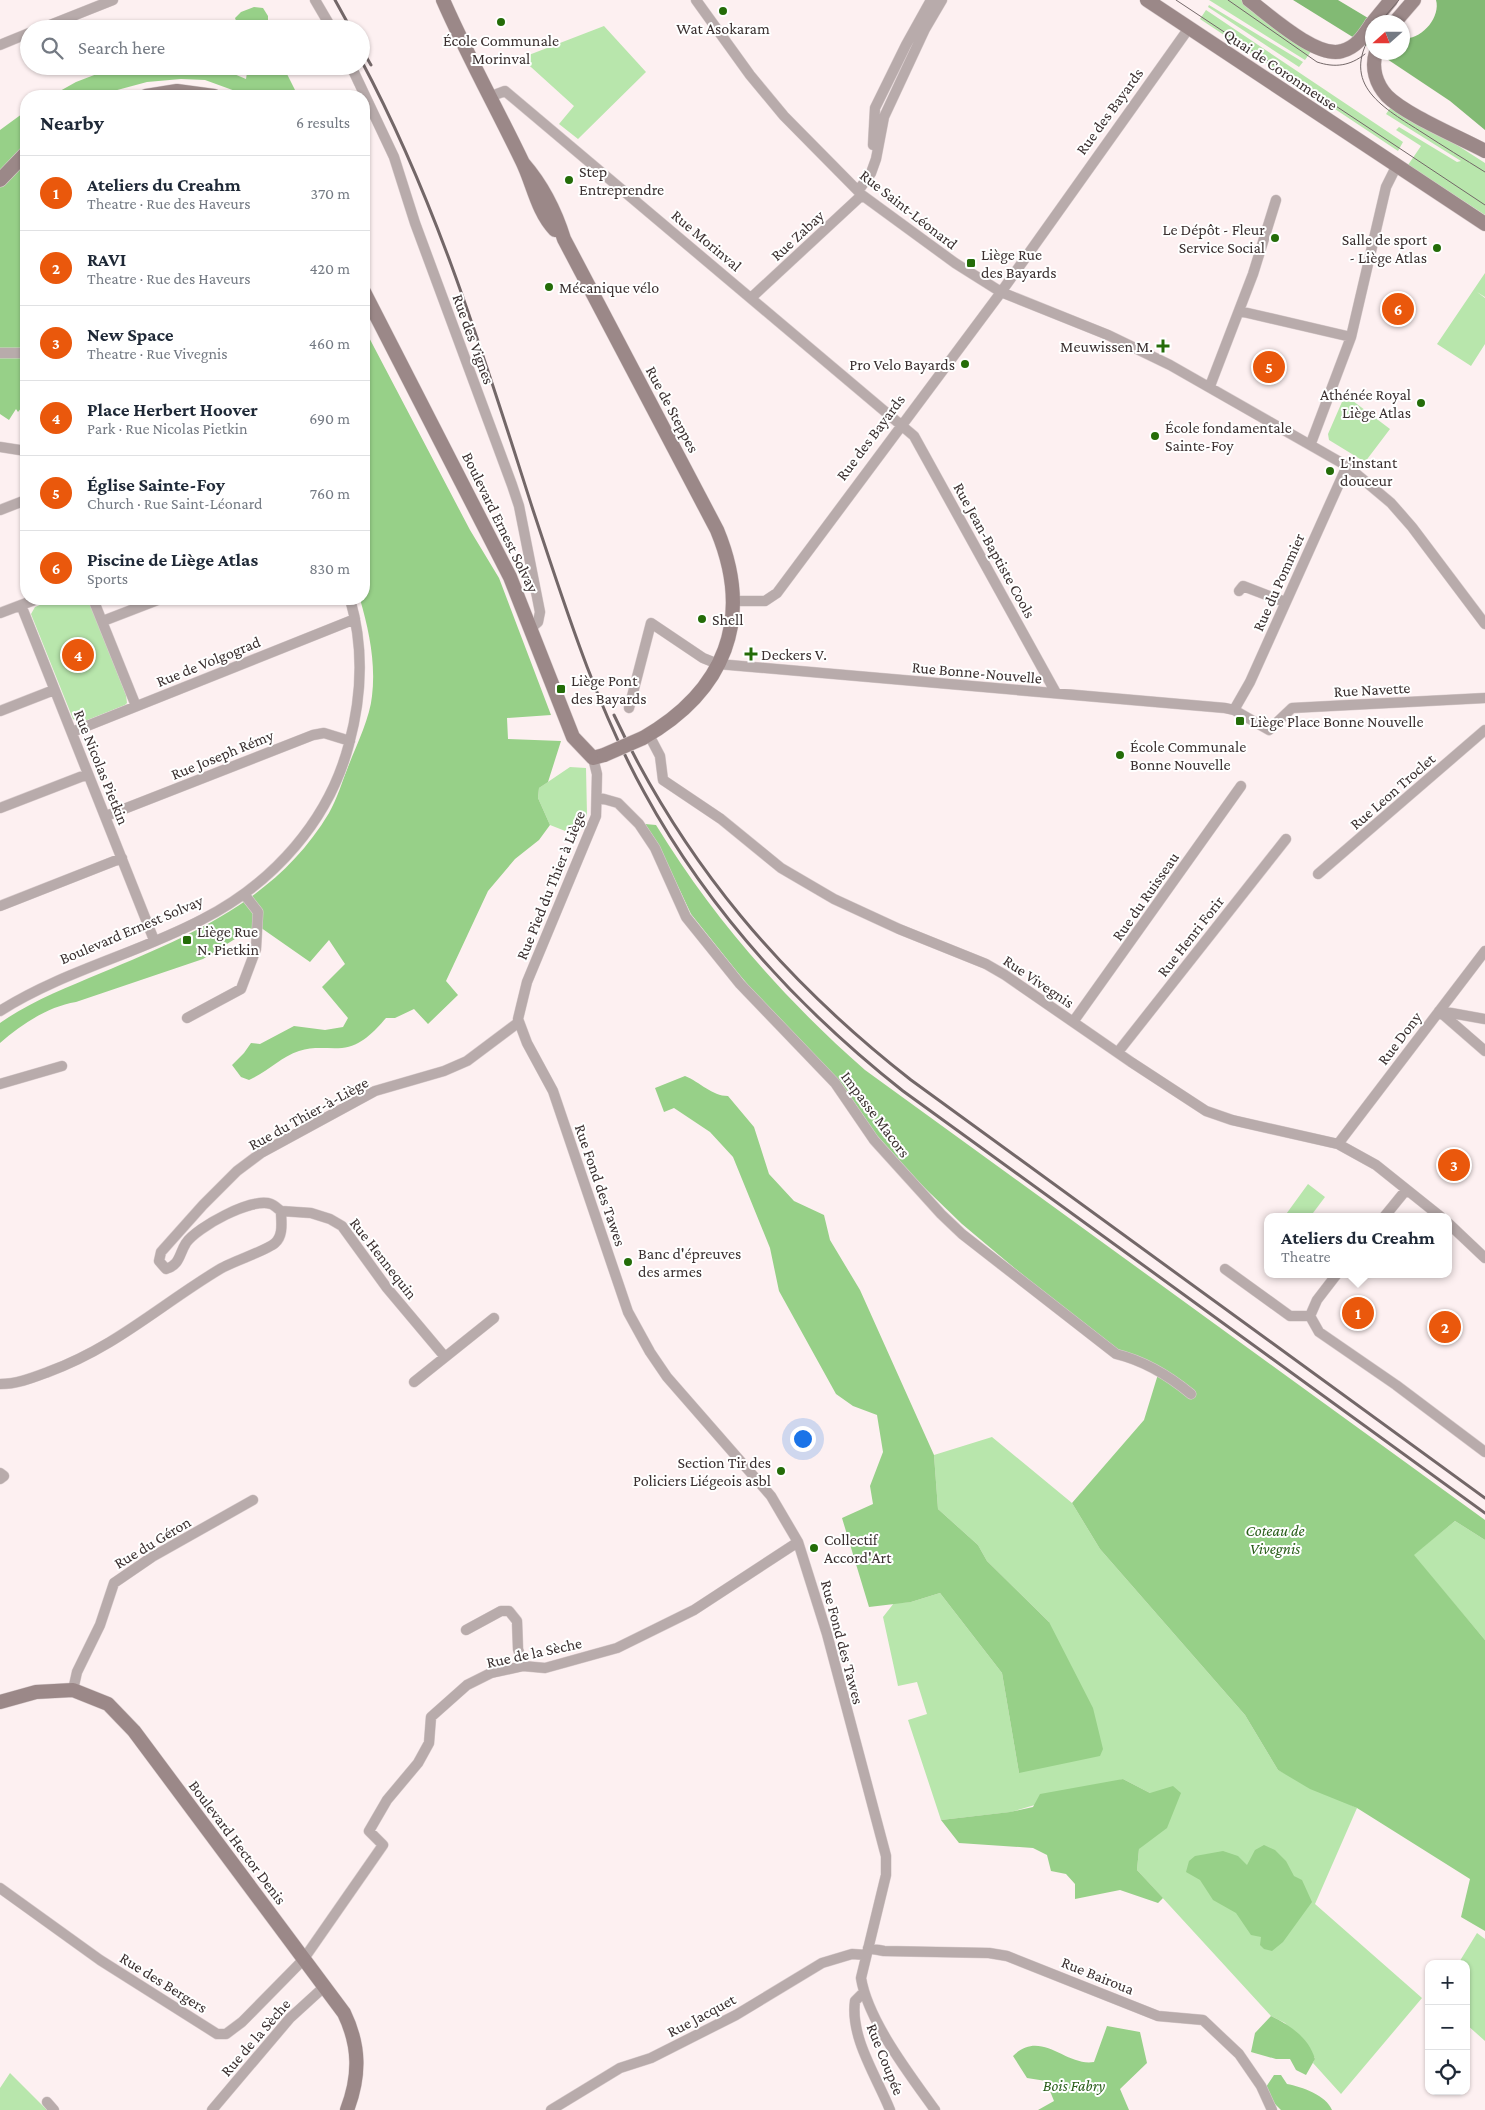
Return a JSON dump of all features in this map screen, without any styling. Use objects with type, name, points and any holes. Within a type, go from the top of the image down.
[{"type":"street","points":[[63,20],[114,0]]},
{"type":"street","points":[[315,0],[327,20]]},
{"type":"street","name":"Rue de Steppes","points":[[442,0],[523,163],[536,198],[552,226],[564,239],[717,530],[732,572],[735,601]]},
{"type":"street","points":[[876,159],[873,145],[875,108],[931,0]]},
{"type":"street","name":"Rue Zabay","points":[[752,297],[860,193],[876,159],[884,118],[925,29],[942,0]]},
{"type":"street","name":"Quai de Coronmeuse","points":[[1147,0],[1396,167],[1485,224]]},
{"type":"street","points":[[1249,0],[1320,50],[1339,52],[1356,44],[1365,32]]},
{"type":"street","points":[[1378,15],[1391,0]]},
{"type":"street","points":[[1400,15],[1414,0]]},
{"type":"street","name":"Rue Saint-Léonard","points":[[701,2],[750,75],[784,116],[860,193],[955,263],[1001,292],[1108,335],[1210,386],[1311,443],[1347,466],[1390,503],[1412,526],[1485,624]]},
{"type":"street","name":"Rue des Bayards","points":[[735,601],[765,602],[777,593],[1001,292],[1189,28]]},
{"type":"street","points":[[0,45],[20,37]]},
{"type":"street","points":[[1376,60],[1376,78],[1387,96],[1413,113],[1485,151]]},
{"type":"street","name":"Rue des Vignes","points":[[355,75],[362,90]]},
{"type":"street","name":"Rue Morinval","points":[[489,96],[505,91],[752,297],[901,426]]},
{"type":"street","name":"Rue des Vignes","points":[[370,106],[394,157],[416,223],[512,484],[540,612],[538,622],[531,628]]},
{"type":"street","points":[[0,180],[20,159]]},
{"type":"street","points":[[1311,443],[1334,388],[1351,337],[1386,187],[1396,167]]},
{"type":"street","points":[[1210,386],[1253,274],[1276,200]]},
{"type":"street","name":"Boulevard Ernest Solvay","points":[[370,304],[506,569],[573,737],[583,750],[599,757]]},
{"type":"street","points":[[1239,311],[1351,337]]},
{"type":"street","points":[[0,353],[20,353]]},
{"type":"street","name":"Rue Jean-Baptiste Cools","points":[[901,426],[914,436],[1056,693]]},
{"type":"street","points":[[0,447],[20,450]]},
{"type":"street","name":"Rue du Pommier","points":[[1234,710],[1250,682],[1347,466]]},
{"type":"street","points":[[0,510],[20,502]]},
{"type":"street","points":[[1239,590],[1243,586],[1253,588],[1285,602]]},
{"type":"street","points":[[599,757],[646,736],[680,714],[692,702],[718,664],[726,645],[735,601]]},
{"type":"street","points":[[0,613],[21,605]]},
{"type":"street","name":"Rue Nicolas Pietkin","points":[[21,605],[154,940]]},
{"type":"street","points":[[96,605],[136,706]]},
{"type":"street","points":[[103,621],[144,605]]},
{"type":"street","name":"Boulevard Ernest Solvay","points":[[0,1011],[40,987],[204,919],[244,894],[278,866],[312,826],[335,786],[350,741],[357,713],[360,674],[355,619],[352,605]]},
{"type":"street","name":"Rue de Volgograd","points":[[72,732],[355,619]]},
{"type":"street","points":[[629,708],[651,624],[703,658],[718,664]]},
{"type":"street","name":"Rue Bonne-Nouvelle","points":[[718,664],[1234,710]]},
{"type":"street","points":[[0,711],[54,690]]},
{"type":"street","name":"Rue Navette","points":[[1234,710],[1270,730],[1292,708],[1485,698]]},
{"type":"street","name":"Rue Leon Troclet","points":[[1318,874],[1485,730]]},
{"type":"street","name":"Rue Joseph Rémy","points":[[106,816],[313,734],[324,734],[350,741]]},
{"type":"street","name":"Rue Vivegnis","points":[[646,736],[660,756],[663,780],[721,819],[781,868],[834,899],[986,964],[1206,1111],[1232,1120],[1338,1144],[1376,1164],[1436,1213]]},
{"type":"street","name":"Rue Pied du Thier à Liège","points":[[519,1022],[518,1017],[526,982],[590,836],[596,816],[599,757]]},
{"type":"street","points":[[0,808],[88,774]]},
{"type":"street","name":"Rue du Ruisseau","points":[[1073,1022],[1240,786]]},
{"type":"street","name":"Impasse Macors","points":[[597,797],[618,803],[639,824],[655,848],[686,917],[740,984],[835,1084],[874,1140],[941,1214],[962,1234],[1116,1354],[1135,1359],[1171,1377],[1191,1394]]},
{"type":"street","name":"Rue Henri Forir","points":[[1118,1052],[1286,839]]},
{"type":"street","points":[[0,906],[122,858]]},
{"type":"street","points":[[187,1018],[241,989],[256,949],[258,912],[244,894]]},
{"type":"street","name":"Rue Dony","points":[[1338,1144],[1485,951]]},
{"type":"street","points":[[1439,1011],[1485,1019]]},
{"type":"street","points":[[1439,1011],[1485,1051]]},
{"type":"street","name":"Rue du Thier-à-Liège","points":[[281,1211],[272,1204],[249,1205],[200,1229],[186,1243],[178,1262],[172,1267],[166,1269],[159,1261],[161,1252],[203,1205],[237,1171],[261,1153],[375,1091],[444,1071],[467,1061],[519,1022]]},
{"type":"street","name":"Rue Fond des Tawes","points":[[519,1022],[527,1043],[556,1100],[628,1312],[646,1346],[667,1376],[772,1496],[798,1542],[827,1634],[886,1856],[886,1875],[861,1978],[863,1993],[893,2049],[935,2110]]},
{"type":"street","points":[[0,1084],[62,1066]]},
{"type":"street","points":[[1387,1213],[1406,1190]]},
{"type":"street","points":[[0,1384],[23,1381],[68,1365],[90,1354],[149,1318],[200,1280],[275,1243],[282,1225],[281,1211]]},
{"type":"street","name":"Rue Hennequin","points":[[281,1211],[311,1213],[330,1219],[342,1226],[387,1288],[445,1357]]},
{"type":"street","points":[[1452,1226],[1485,1258]]},
{"type":"street","points":[[1225,1269],[1290,1316],[1310,1316]]},
{"type":"street","points":[[1310,1316],[1317,1300],[1334,1278]]},
{"type":"street","points":[[1310,1316],[1319,1332],[1418,1401],[1485,1452]]},
{"type":"street","points":[[414,1382],[494,1318]]},
{"type":"street","name":"Rue du Géron","points":[[73,1690],[77,1672],[100,1625],[114,1582],[152,1557],[253,1500]]},
{"type":"street","name":"Rue de la Sèche","points":[[303,1960],[383,1845],[370,1831],[388,1800],[418,1764],[429,1743],[431,1717],[467,1685],[492,1673],[523,1666],[545,1668],[617,1648],[694,1610],[798,1542]]},
{"type":"street","points":[[466,1630],[501,1611],[509,1611],[517,1621],[518,1649],[523,1666]]},
{"type":"street","name":"Boulevard Hector Denis","points":[[0,1702],[36,1692],[73,1690],[108,1704],[134,1731],[344,2013],[357,2051],[356,2076],[347,2110]]},
{"type":"street","name":"Rue des Bergers","points":[[0,1888],[100,1960],[217,2034],[226,2034],[242,2022],[303,1960]]},
{"type":"street","name":"Rue Jacquet","points":[[551,2110],[620,2068],[651,2058],[736,2015],[822,1963],[867,1951]]},
{"type":"street","name":"Rue Bairoua","points":[[867,1951],[989,1953],[1007,1956],[1158,2016],[1203,2020],[1239,2054],[1261,2086],[1272,2110]]},
{"type":"street","name":"Rue de la Sèche","points":[[212,2110],[287,2021],[324,1986]]},
{"type":"street","name":"Rue Coupée","points":[[863,1993],[855,2001],[854,2022],[869,2063],[890,2110]]},
{"type":"shaded area","points":[[1209,0],[1243,0],[1312,50],[1305,60]]},
{"type":"shaded area","points":[[1293,0],[1338,0],[1365,16],[1365,45]]},
{"type":"shaded area","points":[[1436,0],[1485,0],[1485,130],[1450,101],[1388,60],[1410,60],[1410,38],[1423,32],[1433,20],[1437,7]]},
{"type":"shaded area","points":[[1209,5],[1303,62],[1299,67],[1208,7]]},
{"type":"shaded area","points":[[1206,10],[1403,142],[1398,151],[1200,19]]},
{"type":"shaded area","points":[[604,26],[646,72],[578,139],[559,124],[574,106],[521,58]]},
{"type":"shaded area","points":[[1393,104],[1485,163],[1485,215],[1408,165],[1421,146],[1396,130],[1399,127],[1457,162],[1461,161],[1386,114]]},
{"type":"shaded area","points":[[1485,273],[1485,297],[1477,292],[1485,298],[1485,344],[1471,366],[1437,344]]},
{"type":"shaded area","points":[[1345,395],[1390,429],[1365,462],[1329,440],[1328,434]]},
{"type":"shaded area","points":[[40,605],[90,605],[126,695],[127,703],[125,705],[80,723],[73,719],[31,614],[35,607]]},
{"type":"shaded area","points":[[570,767],[586,768],[587,815],[578,836],[550,825],[538,798],[539,788]]},
{"type":"shaded area","points":[[1308,1184],[1325,1197],[1313,1213],[1287,1213]]},
{"type":"shaded area","points":[[992,1437],[1072,1503],[1100,1549],[1245,1715],[1278,1770],[1357,1808],[1315,1904],[1422,1998],[1341,2094],[1313,2063],[1315,2058],[1285,2023],[1271,2016],[1137,1870],[1139,1849],[1150,1793],[1123,1779],[1011,1812],[941,1820],[908,1720],[927,1714],[917,1682],[898,1686],[883,1617],[894,1603],[911,1602],[940,1593],[1002,1673],[1019,1773],[1049,1622],[987,1561],[978,1545],[938,1509],[934,1455]]},
{"type":"shaded area","points":[[1455,1521],[1485,1540],[1485,1640],[1413,1555]]},
{"type":"shaded area","points":[[1477,1933],[1485,1939],[1485,2041],[1470,2028],[1470,1960],[1460,1960]]},
{"type":"shaded area","points":[[10,2073],[47,2110],[0,2110],[0,2088]]},
{"type":"green space","points":[[254,7],[263,8],[268,16],[268,20],[236,20],[235,18],[241,12]]},
{"type":"green space","points":[[94,75],[236,75],[246,79],[247,75],[288,75],[295,90],[232,90],[205,80],[181,79],[147,82],[117,90],[62,90]]},
{"type":"green space","points":[[20,115],[20,410],[18,412],[16,409],[9,420],[0,414],[0,130]]},
{"type":"green space","points":[[370,339],[470,530],[499,578],[551,715],[507,718],[508,739],[561,741],[548,782],[539,788],[538,798],[550,825],[539,840],[515,859],[488,891],[446,981],[458,995],[428,1024],[414,1009],[395,1018],[386,1018],[372,1033],[349,1047],[305,1049],[286,1057],[249,1080],[241,1077],[232,1065],[251,1043],[260,1044],[294,1026],[325,1030],[343,1027],[348,1018],[322,987],[345,964],[329,940],[310,962],[257,925],[203,959],[45,1012],[17,1029],[0,1043],[0,1023],[12,1015],[49,995],[199,929],[258,892],[284,869],[308,843],[332,808],[366,723],[371,705],[373,671],[362,605],[370,605]]},
{"type":"green space","name":"Coteau de Vivegnis","points":[[645,824],[656,825],[701,892],[751,955],[806,1014],[865,1070],[1485,1520],[1485,1540],[1455,1521],[1414,1555],[1485,1640],[1485,1931],[1461,1917],[1470,1879],[1357,1808],[1310,1789],[1278,1770],[1245,1715],[1100,1549],[1072,1503],[1144,1420],[1159,1371],[1116,1353],[962,1224],[900,1164],[738,973],[691,914],[658,844]]},
{"type":"green space","points":[[685,1076],[717,1094],[728,1096],[754,1127],[769,1174],[794,1201],[824,1215],[830,1240],[860,1290],[934,1455],[938,1509],[978,1545],[987,1561],[1049,1622],[1093,1708],[1103,1749],[1100,1756],[1019,1773],[1002,1673],[940,1593],[911,1602],[869,1607],[842,1518],[873,1504],[870,1486],[883,1452],[877,1415],[853,1406],[836,1394],[779,1291],[770,1248],[733,1157],[710,1132],[674,1108],[664,1112],[655,1088]]},
{"type":"green space","points":[[1123,1779],[1150,1793],[1173,1786],[1181,1793],[1167,1828],[1139,1849],[1137,1870],[1163,1898],[1158,1903],[1120,1890],[1075,1899],[1075,1884],[1066,1874],[1051,1871],[1047,1855],[1033,1848],[959,1843],[941,1820],[1010,1812],[1033,1807],[1040,1794]]},
{"type":"green space","points":[[1264,1845],[1275,1850],[1286,1861],[1294,1876],[1302,1880],[1312,1902],[1283,1942],[1272,1951],[1264,1949],[1260,1945],[1261,1937],[1251,1935],[1236,1913],[1213,1900],[1200,1880],[1186,1872],[1189,1861],[1195,1856],[1223,1851],[1238,1856],[1247,1865],[1255,1850]]},
{"type":"green space","points":[[1271,2016],[1298,2033],[1312,2051],[1315,2059],[1306,2075],[1296,2070],[1290,2059],[1276,2059],[1251,2052],[1255,2033]]},
{"type":"green space","name":"Bois Fabry","points":[[1107,2026],[1140,2032],[1147,2063],[1120,2089],[1129,2110],[1038,2110],[1054,2101],[1046,2081],[1027,2078],[1013,2056],[1023,2048],[1034,2046],[1044,2047],[1084,2062],[1094,2062]]},
{"type":"green space","points":[[1274,2075],[1281,2075],[1287,2084],[1300,2087],[1319,2096],[1325,2100],[1332,2110],[1281,2110],[1272,2101],[1266,2087]]},
{"type":"tram line","points":[[1176,0],[1485,205]]},
{"type":"tram line","points":[[1228,0],[1317,62],[1342,65],[1354,61],[1365,54]]},
{"type":"tram line","points":[[1386,15],[1399,0]]},
{"type":"tram line","points":[[1365,47],[1361,67],[1363,81],[1370,93],[1394,114],[1485,172]]},
{"type":"railway","points":[[335,0],[346,20]]},
{"type":"railway","points":[[368,75],[413,169],[436,224],[477,338],[569,618],[610,724],[644,792],[669,835],[726,917],[758,955],[827,1026],[903,1091],[1485,1513]]},
{"type":"railway","points":[[614,715],[672,821],[740,916],[820,1001],[864,1041],[911,1080],[1485,1498]]},
{"type":"place","name":"Wat Asokaram","points":[[723,11]]},
{"type":"place","name":"École Communale Morinval","points":[[501,22]]},
{"type":"place","name":"Step Entreprendre","points":[[569,180]]},
{"type":"place","name":"Le Dépôt - Fleur Service Social","points":[[1275,238]]},
{"type":"place","name":"Salle de sport - Liège Atlas","points":[[1437,248]]},
{"type":"place","name":"Liège Rue des Bayards","points":[[971,263]]},
{"type":"place","name":"Mécanique vélo","points":[[549,287]]},
{"type":"place","name":"Piscine de Liège Atlas","points":[[1398,309]]},
{"type":"place","name":"Meuwissen M.","points":[[1163,346]]},
{"type":"place","name":"Pro Velo Bayards","points":[[965,364]]},
{"type":"place","name":"Église Sainte-Foy","points":[[1269,367]]},
{"type":"place","name":"Athénée Royal Liège Atlas","points":[[1421,403]]},
{"type":"place","name":"École fondamentale Sainte-Foy","points":[[1155,436]]},
{"type":"place","name":"L'instant douceur","points":[[1330,471]]},
{"type":"place","name":"Shell","points":[[702,619]]},
{"type":"place","name":"Deckers V.","points":[[751,654]]},
{"type":"place","name":"Place Herbert Hoover","points":[[78,655]]},
{"type":"place","name":"Liège Pont des Bayards","points":[[561,689]]},
{"type":"place","name":"Liège Place Bonne Nouvelle","points":[[1240,721]]},
{"type":"place","name":"École Communale Bonne Nouvelle","points":[[1120,755]]},
{"type":"place","name":"Liège Rue N. Pietkin","points":[[187,940]]},
{"type":"place","name":"New Space","points":[[1454,1165]]},
{"type":"place","name":"Banc d'épreuves des armes","points":[[628,1262]]},
{"type":"place","name":"Ateliers du Creahm","points":[[1358,1313]]},
{"type":"place","name":"RAVI","points":[[1445,1327]]},
{"type":"place","name":"Section Tir des Policiers Liégeois asbl","points":[[781,1471]]},
{"type":"place","name":"Collectif Accord'Art","points":[[814,1548]]}]
